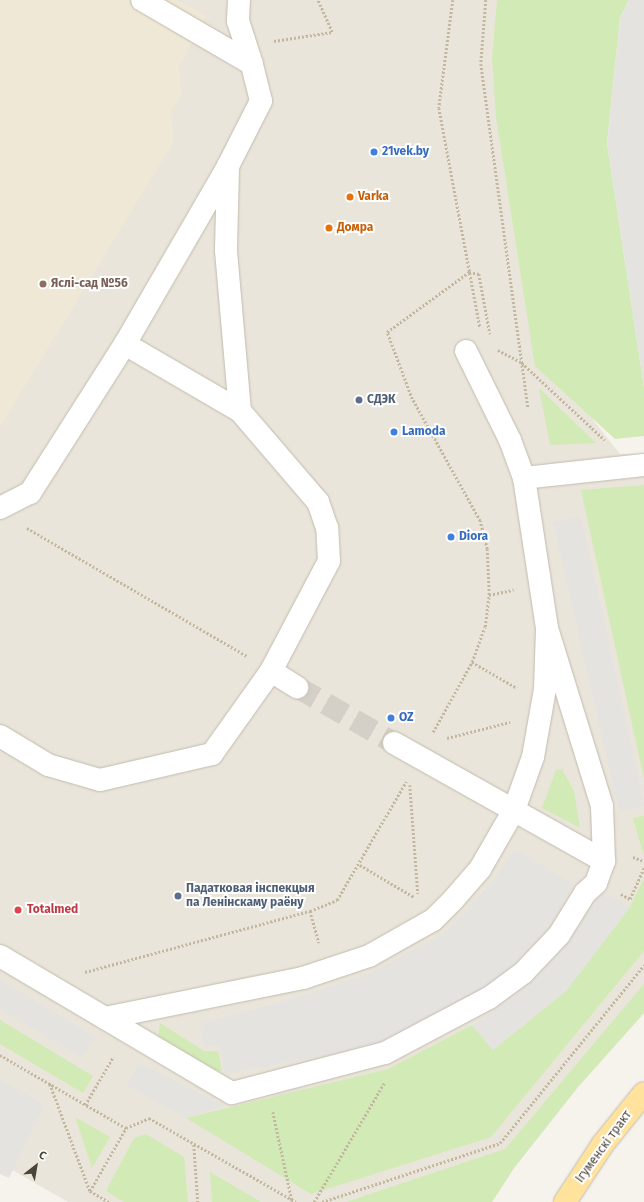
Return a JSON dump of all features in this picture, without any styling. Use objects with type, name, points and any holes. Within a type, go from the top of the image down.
[{"type":"main road","name":"Ігуменскі тракт","points":[[565,1202],[603,1144],[644,1093]]},
{"type":"lane","points":[[142,0],[252,64]]},
{"type":"lane","points":[[0,508],[30,493],[125,344],[228,166],[262,101],[238,21],[239,0]]},
{"type":"lane","points":[[228,166],[226,250],[240,411]]},
{"type":"lane","points":[[0,736],[48,766],[100,780],[178,764],[212,754],[271,671],[329,561],[328,528],[318,502],[240,411],[125,344]]},
{"type":"lane","points":[[0,956],[232,1093],[385,1053],[488,998],[523,972],[559,935],[585,893],[596,883],[604,861],[602,806],[547,628],[524,478],[510,440],[466,351]]},
{"type":"lane","points":[[524,478],[644,465]]},
{"type":"lane","points":[[105,1018],[303,978],[369,956],[433,920],[480,869],[514,810],[534,749],[545,689],[547,628]]},
{"type":"lane","points":[[271,671],[297,687]]},
{"type":"lane","points":[[394,743],[604,861]]},
{"type":"path","points":[[266,42],[332,32],[318,0]]},
{"type":"path","points":[[453,0],[439,108],[469,272],[482,333]]},
{"type":"path","points":[[486,0],[481,64],[528,415]]},
{"type":"path","points":[[431,737],[472,662],[485,627],[489,595],[487,549],[480,521],[412,399],[387,332],[469,272],[479,274],[491,339]]},
{"type":"path","points":[[492,346],[522,363],[612,446]]},
{"type":"path","points":[[20,524],[271,671]]},
{"type":"path","points":[[489,595],[521,589]]},
{"type":"path","points":[[472,662],[522,692]]},
{"type":"path","points":[[442,740],[518,720]]},
{"type":"path","points":[[84,972],[310,911],[337,900],[360,865],[409,777],[418,899]]},
{"type":"path","points":[[360,865],[418,899]]},
{"type":"path","points":[[630,899],[644,867]]},
{"type":"path","points":[[411,903],[423,894]]},
{"type":"path","points":[[310,911],[320,946]]},
{"type":"path","points":[[312,948],[328,944]]},
{"type":"path","points":[[322,1202],[500,1143],[644,965]]},
{"type":"path","points":[[314,1202],[389,1075],[385,1053]]},
{"type":"path","points":[[0,1055],[126,1128]]},
{"type":"path","points":[[50,1084],[90,1191],[109,1202]]},
{"type":"path","points":[[268,1084],[292,1201]]},
{"type":"path","points":[[90,1191],[126,1128],[149,1118],[296,1202]]},
{"type":"path","points":[[194,1144],[198,1202]]},
{"type":"shaded area","points":[[0,0],[522,0],[561,379],[620,454],[644,454],[644,1013],[578,1087],[514,1168],[492,1202],[68,1202],[0,1163]]},
{"type":"shaded area","name":"Яслі-сад №56","points":[[0,0],[176,0],[206,16],[179,67],[181,95],[171,111],[174,141],[0,427]]},
{"type":"shaded area","points":[[629,0],[644,0],[644,387],[607,143],[620,18]]},
{"type":"shaded area","points":[[581,516],[644,803],[644,807],[619,812],[553,522]]},
{"type":"shaded area","points":[[515,849],[574,884],[550,927],[486,992],[383,1042],[324,1056],[225,1074],[219,1046],[204,1047],[200,1024],[308,994],[372,972],[443,934],[493,881]]},
{"type":"shaded area","points":[[602,891],[630,907],[566,991],[493,1050],[472,1025],[516,995],[543,970],[576,931]]},
{"type":"shaded area","points":[[0,980],[95,1037],[82,1058],[0,1009]]},
{"type":"shaded area","points":[[139,1063],[225,1106],[186,1118],[126,1085]]},
{"type":"shaded area","points":[[0,1079],[44,1105],[9,1178],[0,1174]]},
{"type":"green space","points":[[497,0],[629,0],[620,18],[607,143],[644,387],[644,436],[615,439],[535,366],[496,117],[492,58]]},
{"type":"green space","points":[[539,388],[596,443],[550,445]]},
{"type":"green space","points":[[644,485],[644,779],[581,490]]},
{"type":"green space","points":[[562,769],[574,791],[580,828],[542,808],[556,770]]},
{"type":"green space","points":[[644,816],[644,852],[643,853],[633,818]]},
{"type":"green space","points":[[644,878],[644,951],[491,1137],[311,1194],[186,1118],[388,1069],[472,1025],[493,1050],[566,991],[630,907]]},
{"type":"green space","points":[[644,984],[644,1013],[578,1087],[514,1168],[492,1202],[346,1202],[505,1149]]},
{"type":"green space","points":[[0,1020],[93,1076],[83,1093],[0,1044]]},
{"type":"green space","points":[[160,1023],[204,1051],[218,1051],[222,1071],[209,1069],[158,1038]]},
{"type":"green space","points":[[75,1117],[110,1137],[92,1168]]},
{"type":"green space","points":[[146,1134],[184,1157],[188,1202],[124,1202],[106,1191],[134,1138]]},
{"type":"green space","points":[[210,1172],[261,1202],[212,1202]]},
{"type":"tunnel","points":[[297,687],[394,743]]},
{"type":"place","name":"21vek.by","points":[[374,152]]},
{"type":"place","name":"Varka","points":[[350,197]]},
{"type":"place","name":"Домра","points":[[329,228]]},
{"type":"place","name":"Яслі-сад №56","points":[[43,284]]},
{"type":"place","name":"СДЭК","points":[[359,400]]},
{"type":"place","name":"Lamoda","points":[[394,432]]},
{"type":"place","name":"Diora","points":[[451,537]]},
{"type":"place","name":"OZ","points":[[391,718]]},
{"type":"place","name":"Падатковая інспекцыя па Ленінскаму раёну","points":[[178,896]]},
{"type":"place","name":"Totalmed","points":[[18,910]]}]
